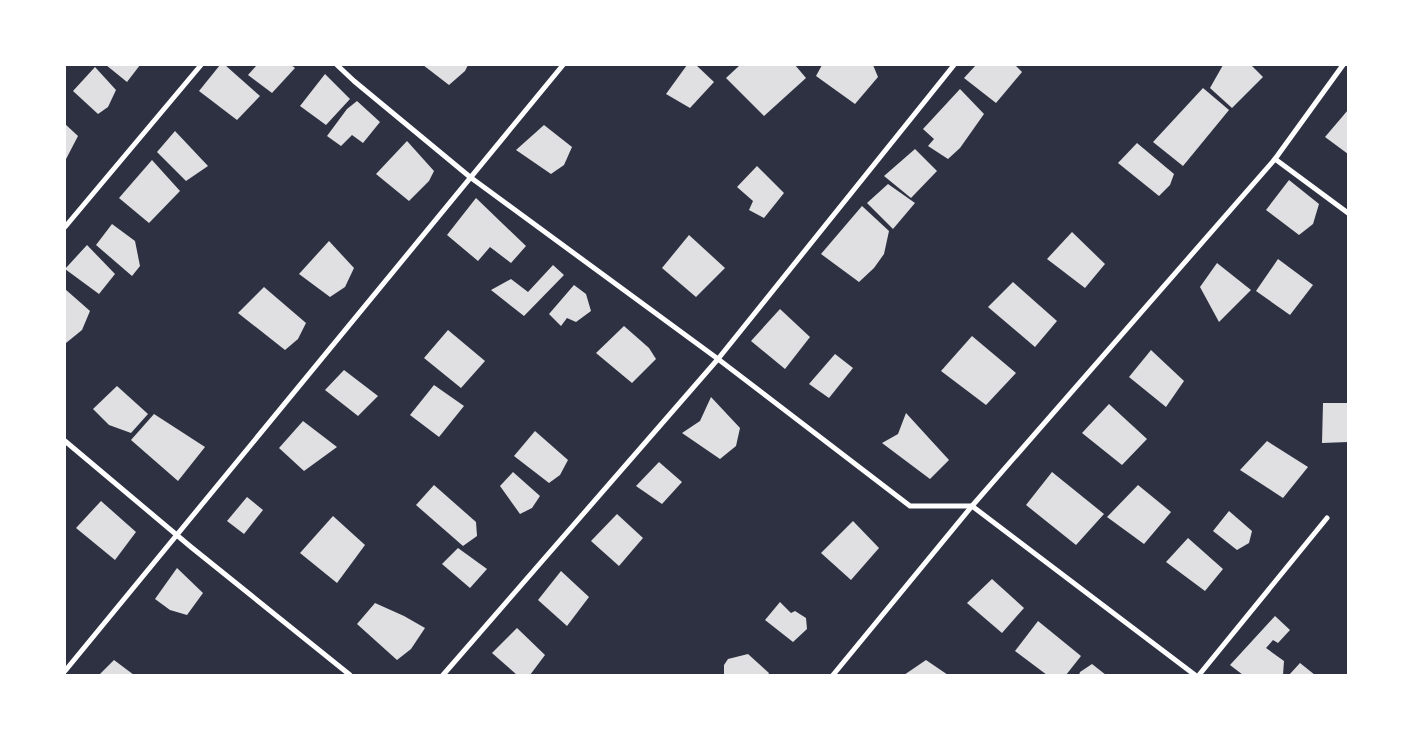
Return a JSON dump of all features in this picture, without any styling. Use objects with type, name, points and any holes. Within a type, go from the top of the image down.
[{"type":"street","points":[[65,226],[201,65]]},
{"type":"street","points":[[337,65],[470,176],[718,359],[910,506],[972,506],[1195,675]]},
{"type":"street","points":[[65,672],[563,65]]},
{"type":"street","points":[[443,675],[718,359],[954,65]]},
{"type":"street","points":[[833,675],[972,506],[1275,159],[1343,65]]},
{"type":"street","points":[[1275,159],[1348,213]]},
{"type":"street","points":[[65,441],[177,535],[350,675]]},
{"type":"street","points":[[1199,675],[1327,518]]},
{"type":"building","points":[[106,65],[140,65],[127,82]]},
{"type":"building","points":[[220,65],[225,65],[260,96],[237,120],[199,91]]},
{"type":"building","points":[[257,65],[291,65],[295,68],[272,93],[248,75]]},
{"type":"building","points":[[423,65],[468,65],[465,71],[449,85]]},
{"type":"building","points":[[687,65],[696,65],[714,82],[690,108],[666,94]]},
{"type":"building","points":[[740,65],[795,65],[806,78],[764,116],[726,78]]},
{"type":"building","points":[[822,65],[873,65],[878,77],[855,104],[816,76]]},
{"type":"building","points":[[976,65],[1015,65],[1022,72],[996,103],[964,78]]},
{"type":"building","points":[[1223,65],[1251,65],[1263,77],[1232,108],[1210,88]]},
{"type":"building","points":[[95,67],[116,90],[108,107],[98,114],[73,91]]},
{"type":"building","points":[[325,74],[350,99],[326,125],[300,106]]},
{"type":"building","points":[[1203,88],[1229,110],[1183,166],[1153,142]]},
{"type":"building","points":[[960,89],[984,114],[960,148],[948,159],[928,146],[934,139],[923,129]]},
{"type":"building","points":[[357,101],[380,122],[363,143],[352,135],[341,146],[327,136],[347,109]]},
{"type":"building","points":[[1348,110],[1348,154],[1325,137]]},
{"type":"building","points":[[65,124],[78,136],[65,161]]},
{"type":"building","points":[[544,125],[572,147],[564,165],[551,174],[516,150]]},
{"type":"building","points":[[175,131],[208,166],[186,181],[157,152]]},
{"type":"building","points":[[407,141],[434,171],[429,181],[409,201],[376,174]]},
{"type":"building","points":[[1137,143],[1174,174],[1170,185],[1159,196],[1118,163]]},
{"type":"building","points":[[915,149],[937,171],[911,198],[884,176]]},
{"type":"building","points":[[152,160],[180,191],[149,223],[119,198]]},
{"type":"building","points":[[757,166],[784,193],[764,218],[749,210],[753,201],[737,187]]},
{"type":"building","points":[[1289,180],[1319,204],[1313,224],[1299,235],[1266,210]]},
{"type":"building","points":[[888,184],[915,203],[893,229],[867,203]]},
{"type":"building","points":[[476,198],[526,246],[511,263],[490,247],[478,261],[447,235]]},
{"type":"building","points":[[862,206],[889,231],[884,254],[874,268],[859,282],[821,254]]},
{"type":"building","points":[[112,224],[135,241],[140,266],[132,276],[96,245]]},
{"type":"building","points":[[1072,232],[1105,264],[1085,288],[1047,259]]},
{"type":"building","points":[[689,235],[725,268],[696,297],[662,268]]},
{"type":"building","points":[[329,241],[354,268],[345,287],[330,297],[299,274]]},
{"type":"building","points":[[87,245],[115,274],[99,294],[65,269]]},
{"type":"building","points":[[1278,259],[1313,285],[1290,315],[1256,291]]},
{"type":"building","points":[[1217,263],[1251,290],[1219,322],[1200,287]]},
{"type":"building","points":[[553,265],[564,275],[524,316],[491,290],[511,279],[528,292]]},
{"type":"building","points":[[1013,282],[1057,321],[1035,347],[988,307]]},
{"type":"building","points":[[574,285],[586,294],[591,311],[576,322],[567,318],[561,326],[549,314]]},
{"type":"building","points":[[264,287],[306,323],[298,339],[285,350],[238,313]]},
{"type":"building","points":[[65,289],[90,311],[82,330],[66,343]]},
{"type":"building","points":[[780,309],[810,337],[785,369],[751,341]]},
{"type":"building","points":[[624,326],[649,348],[656,359],[632,383],[596,353]]},
{"type":"building","points":[[448,330],[485,361],[461,388],[424,358]]},
{"type":"building","points":[[972,336],[1016,373],[986,405],[941,371]]},
{"type":"building","points":[[1151,350],[1184,381],[1166,407],[1129,377]]},
{"type":"building","points":[[835,354],[853,368],[829,398],[809,384]]},
{"type":"building","points":[[344,370],[378,396],[358,416],[325,390]]},
{"type":"building","points":[[434,385],[464,406],[439,437],[410,415]]},
{"type":"building","points":[[117,386],[148,414],[131,433],[109,425],[93,409]]},
{"type":"building","points":[[711,397],[740,428],[736,446],[720,459],[682,433],[700,421]]},
{"type":"building","points":[[1323,403],[1348,403],[1348,442],[1322,443]]},
{"type":"building","points":[[1109,404],[1147,439],[1122,465],[1082,433]]},
{"type":"building","points":[[906,413],[949,460],[930,479],[882,443],[898,434]]},
{"type":"building","points":[[154,414],[205,447],[178,481],[131,440]]},
{"type":"building","points":[[303,421],[337,447],[304,471],[279,448]]},
{"type":"building","points":[[535,431],[568,460],[560,475],[549,483],[514,456]]},
{"type":"building","points":[[1267,441],[1308,467],[1283,498],[1240,470]]},
{"type":"building","points":[[659,462],[682,482],[662,504],[636,486]]},
{"type":"building","points":[[513,472],[540,496],[532,508],[520,514],[500,486]]},
{"type":"building","points":[[1052,472],[1104,514],[1076,545],[1026,505]]},
{"type":"building","points":[[434,485],[476,522],[477,536],[463,546],[416,505]]},
{"type":"building","points":[[1138,485],[1171,512],[1144,544],[1107,517]]},
{"type":"building","points":[[247,497],[263,510],[244,534],[227,521]]},
{"type":"building","points":[[101,501],[136,532],[115,560],[76,528]]},
{"type":"building","points":[[1229,511],[1252,531],[1249,543],[1237,550],[1213,531]]},
{"type":"building","points":[[617,514],[643,538],[619,566],[591,541]]},
{"type":"building","points":[[333,516],[365,545],[337,583],[300,553]]},
{"type":"building","points":[[853,521],[879,548],[851,580],[821,553]]},
{"type":"building","points":[[1188,538],[1223,569],[1205,591],[1166,562]]},
{"type":"building","points":[[458,548],[487,569],[470,588],[442,564]]},
{"type":"building","points":[[177,568],[203,593],[187,615],[170,610],[155,599]]},
{"type":"building","points":[[561,571],[589,597],[567,626],[538,600]]},
{"type":"building","points":[[992,579],[1024,608],[1002,633],[967,603]]},
{"type":"building","points":[[780,602],[791,613],[795,611],[806,618],[807,629],[793,642],[765,620]]},
{"type":"building","points":[[375,603],[425,628],[411,649],[397,660],[357,624]]},
{"type":"building","points":[[1275,616],[1290,630],[1278,643],[1273,640],[1266,648],[1284,661],[1283,675],[1243,675],[1230,665]]},
{"type":"building","points":[[1038,621],[1081,656],[1066,675],[1047,675],[1015,651]]},
{"type":"building","points":[[517,628],[545,655],[530,675],[517,675],[492,653]]},
{"type":"building","points":[[748,654],[769,673],[768,675],[724,675],[724,665],[728,659]]},
{"type":"building","points":[[114,660],[134,675],[99,675]]},
{"type":"building","points":[[926,660],[948,675],[904,675]]},
{"type":"building","points":[[1300,663],[1315,675],[1289,675]]},
{"type":"building","points":[[1092,664],[1106,675],[1079,675],[1080,672]]}]
